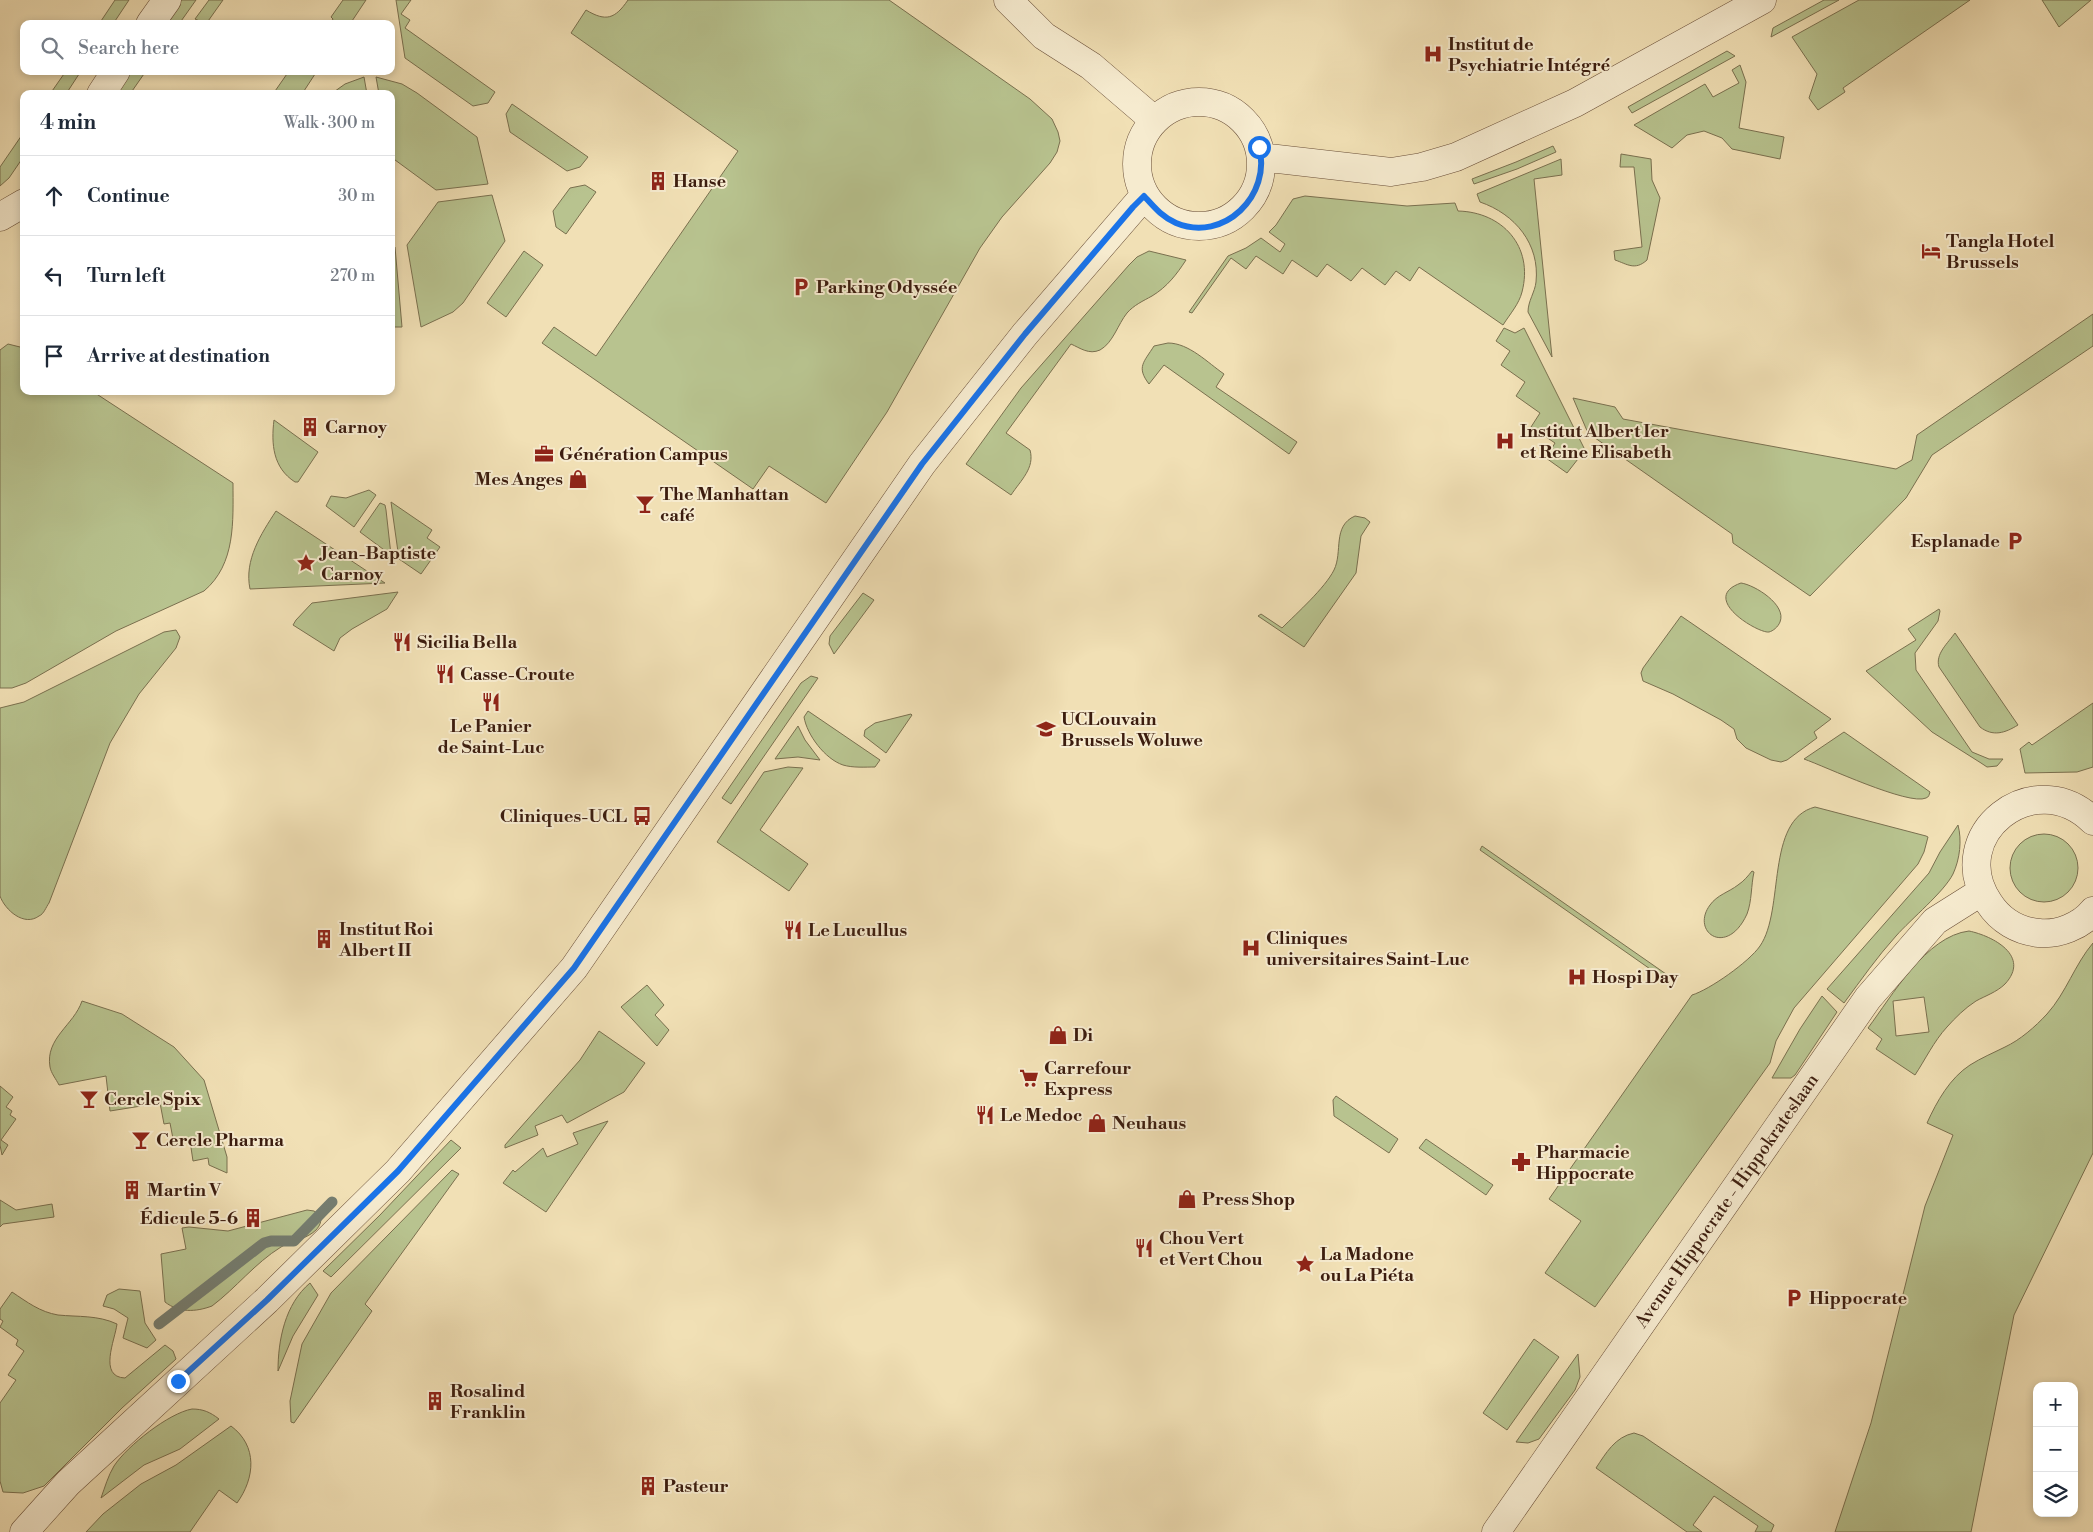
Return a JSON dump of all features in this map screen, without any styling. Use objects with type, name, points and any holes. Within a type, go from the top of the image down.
[{"type":"street","points":[[153,20],[166,0]]},
{"type":"street","points":[[1008,0],[1044,36],[1091,66],[1154,120]]},
{"type":"street","points":[[1261,157],[1391,172],[1422,167],[1456,157],[1575,103],[1762,0]]},
{"type":"street","points":[[103,90],[113,75]]},
{"type":"street","points":[[1190,102],[1210,102],[1228,109],[1245,121],[1256,138],[1261,157],[1260,178],[1252,198],[1238,214],[1219,224],[1198,227],[1177,223],[1158,212],[1144,196],[1136,164],[1144,133],[1154,120],[1171,108],[1190,102]]},
{"type":"street","points":[[24,1532],[68,1484],[267,1300],[398,1171],[574,968],[922,464],[1025,334],[1144,196]]},
{"type":"street","points":[[2066,803],[2093,794]]},
{"type":"street","points":[[2093,821],[2083,811],[2066,803],[2049,799],[2030,800],[2013,806],[1998,816],[1985,832],[1978,851],[1976,872],[1981,892],[1996,914],[2018,929],[2047,934],[2061,931],[2074,926],[2093,911]]},
{"type":"street","name":"Avenue Hippocrate - Hippokrateslaan","points":[[1496,1532],[1868,998],[1935,920],[1981,892]]},
{"type":"green space","points":[[115,0],[129,0],[116,20],[102,20]]},
{"type":"green space","points":[[181,0],[196,0],[182,20],[167,20]]},
{"type":"green space","points":[[209,0],[223,0],[209,20],[195,19]]},
{"type":"green space","points":[[343,0],[366,0],[353,20],[332,20],[331,17]]},
{"type":"green space","points":[[396,0],[411,0],[401,14],[410,20],[405,28],[495,92],[488,103],[473,106],[405,58]]},
{"type":"green space","name":"Parking Odyssée","points":[[628,0],[889,0],[1030,99],[1052,119],[1058,132],[1060,141],[1057,152],[1050,163],[1002,217],[980,248],[887,412],[826,503],[769,466],[753,489],[542,343],[554,327],[596,356],[738,151],[571,33],[586,10],[599,16],[610,17],[619,11]]},
{"type":"green space","points":[[1824,0],[1839,0],[1771,37],[1773,28]]},
{"type":"green space","points":[[1859,0],[1970,0],[1843,88],[1845,92],[1818,110],[1809,98],[1817,74],[1792,37]]},
{"type":"green space","points":[[2042,0],[2091,0],[2059,27]]},
{"type":"green space","points":[[1727,51],[1735,56],[1632,113],[1628,107]]},
{"type":"green space","points":[[1740,65],[1746,82],[1739,128],[1784,137],[1780,159],[1732,149],[1722,138],[1704,131],[1687,135],[1672,148],[1634,125],[1705,84],[1713,97],[1739,83],[1732,70]]},
{"type":"green space","points":[[63,75],[78,75],[69,90],[53,90]]},
{"type":"green space","points":[[128,75],[143,75],[133,90],[119,90]]},
{"type":"green space","points":[[286,75],[314,75],[305,90],[276,90]]},
{"type":"green space","points":[[364,77],[366,90],[337,90],[345,84]]},
{"type":"green space","points":[[376,77],[402,84],[477,137],[488,184],[436,190],[395,160],[395,90],[378,90]]},
{"type":"green space","points":[[512,104],[588,157],[580,167],[567,171],[510,132],[506,114]]},
{"type":"green space","points":[[20,138],[20,162],[9,178],[0,186],[0,167]]},
{"type":"green space","points":[[1553,146],[1556,152],[1517,169],[1474,184],[1472,179]]},
{"type":"green space","points":[[1621,154],[1651,159],[1652,180],[1660,198],[1647,260],[1635,266],[1615,260],[1614,251],[1642,247],[1634,167],[1620,167]]},
{"type":"green space","points":[[1561,159],[1562,175],[1534,179],[1552,357],[1528,312],[1536,282],[1534,255],[1529,243],[1523,232],[1514,223],[1493,207],[1480,202],[1477,194]]},
{"type":"green space","points":[[585,185],[596,192],[566,234],[556,227],[553,211],[570,188]]},
{"type":"green space","points":[[492,195],[505,241],[463,303],[453,312],[421,327],[407,245],[438,202]]},
{"type":"green space","points":[[1305,196],[1407,206],[1455,203],[1458,211],[1474,213],[1488,218],[1501,225],[1519,246],[1523,260],[1524,275],[1519,301],[1503,325],[1419,267],[1410,281],[1396,271],[1385,285],[1362,268],[1351,281],[1327,264],[1317,277],[1292,260],[1283,274],[1256,256],[1246,269],[1231,258],[1192,313],[1189,312],[1228,256],[1246,248],[1261,238],[1280,252],[1285,244],[1269,232],[1276,225],[1293,199]]},
{"type":"green space","points":[[395,247],[402,327],[395,327]]},
{"type":"green space","points":[[524,251],[543,265],[506,317],[487,303]]},
{"type":"green space","points":[[1149,251],[1186,260],[1162,289],[1136,305],[1127,313],[1105,347],[1092,352],[1071,344],[1006,433],[1030,450],[1031,456],[1031,463],[1026,474],[1011,495],[966,464],[1021,388],[1129,265],[1137,257]]},
{"type":"green space","points":[[2093,314],[2093,346],[1932,455],[1906,498],[1810,596],[1733,543],[1732,534],[1588,433],[1573,398],[1615,407],[1623,419],[1896,469],[1912,460],[1917,435]]},
{"type":"green space","points":[[1504,328],[1515,333],[1524,328],[1585,450],[1567,473],[1546,458],[1555,443],[1531,427],[1540,413],[1516,396],[1525,382],[1501,365],[1510,351],[1496,341]]},
{"type":"green space","points":[[1168,343],[1191,350],[1224,374],[1216,387],[1297,442],[1289,454],[1164,365],[1149,384],[1143,373],[1143,365],[1154,346]]},
{"type":"green space","points":[[8,344],[20,347],[20,395],[98,395],[233,483],[232,527],[227,555],[222,568],[204,591],[116,631],[26,683],[12,688],[0,688],[0,350]]},
{"type":"green space","points":[[274,420],[318,452],[298,482],[295,482],[288,476],[278,463],[273,438]]},
{"type":"green space","points":[[369,490],[376,495],[354,527],[326,506],[331,496],[346,498]]},
{"type":"green space","points":[[391,502],[432,530],[427,538],[440,547],[421,574],[399,559]]},
{"type":"green space","points":[[380,503],[385,505],[391,555],[360,532]]},
{"type":"green space","points":[[276,511],[385,583],[250,589],[249,568],[255,548]]},
{"type":"green space","points":[[1355,516],[1365,518],[1370,522],[1361,536],[1356,573],[1304,647],[1258,616],[1261,614],[1282,628],[1310,600],[1324,585],[1334,570],[1337,563],[1339,540],[1343,526]]},
{"type":"green space","points":[[1741,583],[1761,592],[1779,609],[1780,622],[1774,630],[1769,632],[1754,627],[1735,614],[1728,606],[1726,597],[1729,589]]},
{"type":"green space","points":[[398,592],[387,609],[340,638],[334,651],[293,625],[312,603]]},
{"type":"green space","points":[[863,593],[874,600],[834,654],[829,644],[830,636]]},
{"type":"green space","points":[[1939,609],[1938,621],[1915,653],[1916,670],[1972,752],[1989,759],[2003,759],[1997,766],[1987,767],[1932,732],[1866,671],[1916,640],[1908,629]]},
{"type":"green space","points":[[1681,616],[1831,719],[1814,732],[1817,738],[1787,760],[1781,762],[1771,760],[1746,748],[1737,739],[1734,729],[1721,720],[1673,694],[1643,681],[1641,673],[1643,668]]},
{"type":"green space","points":[[176,630],[180,637],[176,648],[139,694],[110,743],[49,903],[41,915],[33,919],[21,918],[6,907],[0,896],[0,708],[24,702],[164,632]]},
{"type":"green space","points":[[1955,633],[2018,725],[1999,733],[1990,732],[1980,727],[1939,667],[1940,653]]},
{"type":"green space","points":[[811,676],[818,678],[731,804],[722,798],[801,683]]},
{"type":"green space","points":[[2093,703],[2093,767],[2077,772],[2025,773],[2020,749],[2029,742],[2032,745]]},
{"type":"green space","points":[[808,711],[880,760],[875,767],[847,766],[830,758],[818,746],[809,731],[804,717]]},
{"type":"green space","points":[[911,714],[886,753],[864,736],[865,730],[875,723]]},
{"type":"green space","points":[[798,726],[805,740],[820,760],[798,757],[775,759]]},
{"type":"green space","points":[[1844,732],[1930,792],[1928,796],[1917,799],[1885,791],[1804,759]]},
{"type":"green space","points":[[788,767],[803,768],[760,830],[808,864],[789,891],[717,842],[764,772]]},
{"type":"green space","points":[[1815,807],[1926,836],[1928,837],[1924,852],[1918,864],[1794,1008],[1776,1041],[1770,1063],[1595,1307],[1545,1273],[1581,1221],[1549,1199],[1692,995],[1728,975],[1747,960],[1760,946],[1772,911],[1782,847],[1789,829],[1799,815]]},
{"type":"green space","points":[[1958,825],[1960,837],[1959,856],[1949,881],[1889,944],[1844,1003],[1827,989],[1929,873]]},
{"type":"green space","points":[[2037,834],[2051,834],[2063,839],[2073,849],[2078,861],[2078,875],[2073,887],[2063,897],[2051,902],[2037,902],[2025,897],[2015,887],[2010,875],[2010,861],[2015,849],[2025,839]]},
{"type":"green space","points":[[1482,846],[1666,974],[1663,978],[1480,850]]},
{"type":"green space","points":[[1752,871],[1754,872],[1747,914],[1739,927],[1730,935],[1721,938],[1714,936],[1708,931],[1705,924],[1705,915],[1710,905],[1740,883]]},
{"type":"green space","points":[[1969,931],[1988,937],[1998,943],[2011,956],[2014,965],[2012,974],[2002,987],[1976,1001],[1953,1020],[1942,1032],[1915,1075],[1876,1049],[1882,1039],[1868,1028],[1911,969],[1924,955],[1953,935]],"holes":[[[1924,997],[1929,1032],[1896,1036],[1893,1001]]]},
{"type":"green space","points":[[2093,943],[2093,1153],[2014,1315],[1971,1532],[1835,1532],[1871,1423],[1925,1206],[1953,1135],[1927,1123],[1935,1106],[1956,1076],[1978,1060],[2016,1041],[2047,1014],[2060,997]]},
{"type":"green space","points":[[647,985],[664,1005],[655,1015],[669,1030],[657,1046],[621,1007]]},
{"type":"green space","points":[[1822,996],[1837,1012],[1795,1075],[1791,1078],[1772,1078],[1800,1029]]},
{"type":"green space","points":[[82,1001],[122,1014],[174,1047],[204,1080],[227,1157],[227,1173],[209,1165],[208,1158],[193,1161],[190,1141],[174,1144],[170,1123],[164,1124],[160,1103],[110,1111],[106,1076],[59,1085],[50,1067],[52,1048]]},
{"type":"green space","points":[[599,1031],[645,1063],[624,1092],[567,1123],[562,1115],[535,1126],[538,1135],[505,1148],[505,1145],[580,1060]]},
{"type":"green space","points":[[0,1086],[13,1097],[6,1107],[12,1111],[10,1115],[16,1119],[1,1140],[8,1145],[2,1155],[0,1145]]},
{"type":"green space","points":[[1336,1096],[1398,1139],[1389,1153],[1334,1116],[1333,1100]]},
{"type":"green space","points":[[608,1121],[546,1212],[503,1183],[513,1170],[515,1172],[543,1148],[547,1157],[578,1144],[573,1133]]},
{"type":"green space","points":[[1426,1139],[1493,1185],[1486,1195],[1419,1148]]},
{"type":"green space","points":[[451,1140],[461,1148],[331,1277],[323,1271],[380,1215]]},
{"type":"green space","points":[[452,1170],[459,1174],[365,1304],[372,1311],[294,1423],[291,1422],[290,1401],[302,1344],[331,1293]]},
{"type":"green space","points":[[0,1200],[16,1210],[52,1204],[54,1217],[3,1224],[0,1227]]},
{"type":"green space","points":[[307,1210],[314,1211],[321,1216],[317,1229],[306,1237],[281,1247],[272,1253],[212,1306],[182,1310],[165,1302],[161,1254],[186,1249],[182,1228],[228,1231]]},
{"type":"green space","points":[[310,1283],[318,1295],[293,1336],[278,1371],[279,1347],[289,1312],[294,1301]]},
{"type":"green space","points":[[119,1289],[140,1291],[145,1323],[156,1340],[147,1348],[123,1338],[128,1318],[114,1309],[103,1306],[107,1295]]},
{"type":"green space","points":[[12,1292],[51,1314],[95,1318],[117,1324],[110,1365],[112,1371],[117,1376],[125,1378],[165,1345],[173,1351],[176,1359],[122,1408],[44,1486],[23,1493],[3,1492],[0,1481],[0,1403],[16,1380],[8,1375],[24,1351],[16,1345],[18,1340],[0,1327],[3,1321],[0,1319],[0,1309]]},
{"type":"green space","points":[[1534,1339],[1559,1357],[1507,1430],[1483,1413]]},
{"type":"green space","points":[[1578,1354],[1580,1377],[1575,1390],[1539,1439],[1528,1443],[1516,1442]]},
{"type":"green space","points":[[192,1409],[206,1411],[219,1419],[180,1449],[144,1465],[101,1498],[114,1466],[128,1449],[172,1417]]},
{"type":"green space","points":[[231,1426],[246,1443],[251,1463],[247,1483],[237,1503],[219,1490],[190,1532],[86,1532],[103,1514],[141,1484],[176,1465]]},
{"type":"green space","points":[[1634,1433],[1643,1436],[1774,1525],[1771,1532],[1755,1532],[1758,1526],[1714,1496],[1693,1525],[1702,1532],[1687,1532],[1596,1468],[1607,1451],[1616,1442]]},
{"type":"waterway","points":[[159,1324],[264,1243],[271,1241],[294,1241],[332,1202]]},
{"type":"place","name":"Institut de Psychiatrie Intégré","points":[[1433,54]]},
{"type":"place","name":"Hanse","points":[[658,181]]},
{"type":"place","name":"Tangla Hotel Brussels","points":[[1931,251]]},
{"type":"place","name":"Parking Odyssée","points":[[801,287]]},
{"type":"place","name":"Carnoy","points":[[310,427]]},
{"type":"place","name":"Institut Albert Ier et Reine Elisabeth","points":[[1505,441]]},
{"type":"place","name":"Génération Campus","points":[[544,454]]},
{"type":"place","name":"Mes Anges","points":[[578,479]]},
{"type":"place","name":"The Manhattan café","points":[[645,504]]},
{"type":"place","name":"Esplanade","points":[[2015,541]]},
{"type":"place","name":"Jean-Baptiste Carnoy","points":[[306,563]]},
{"type":"place","name":"Sicilia Bella","points":[[402,642]]},
{"type":"place","name":"Casse-Croute","points":[[445,674]]},
{"type":"place","name":"Le Panier de Saint-Luc","points":[[491,702]]},
{"type":"place","name":"UCLouvain Brussels Woluwe","points":[[1046,729]]},
{"type":"place","name":"Cliniques-UCL","points":[[642,816]]},
{"type":"place","name":"Le Lucullus","points":[[793,930]]},
{"type":"place","name":"Institut Roi Albert II","points":[[324,939]]},
{"type":"place","name":"Cliniques universitaires Saint-Luc","points":[[1251,948]]},
{"type":"place","name":"Hospi Day","points":[[1577,977]]},
{"type":"place","name":"Di","points":[[1058,1035]]},
{"type":"place","name":"Carrefour Express","points":[[1029,1078]]},
{"type":"place","name":"Cercle Spix","points":[[89,1099]]},
{"type":"place","name":"Le Medoc","points":[[985,1115]]},
{"type":"place","name":"Neuhaus","points":[[1097,1123]]},
{"type":"place","name":"Cercle Pharma","points":[[141,1140]]},
{"type":"place","name":"Pharmacie Hippocrate","points":[[1521,1162]]},
{"type":"place","name":"Martin V","points":[[132,1190]]},
{"type":"place","name":"Press Shop","points":[[1187,1199]]},
{"type":"place","name":"Édicule 5-6","points":[[253,1218]]},
{"type":"place","name":"Chou Vert et Vert Chou","points":[[1144,1248]]},
{"type":"place","name":"La Madone ou La Piéta","points":[[1305,1264]]},
{"type":"place","name":"Hippocrate","points":[[1794,1298]]},
{"type":"place","name":"Rosalind Franklin","points":[[435,1401]]},
{"type":"place","name":"Pasteur","points":[[648,1486]]},
{"type":"route","points":[[178,1381],[267,1300],[398,1171],[574,968],[689,800],[851,570],[922,464],[1025,334],[1133,207],[1144,196],[1158,212],[1177,223],[1198,227],[1219,224],[1238,214],[1252,198],[1260,178],[1261,157],[1259,147]]}]
